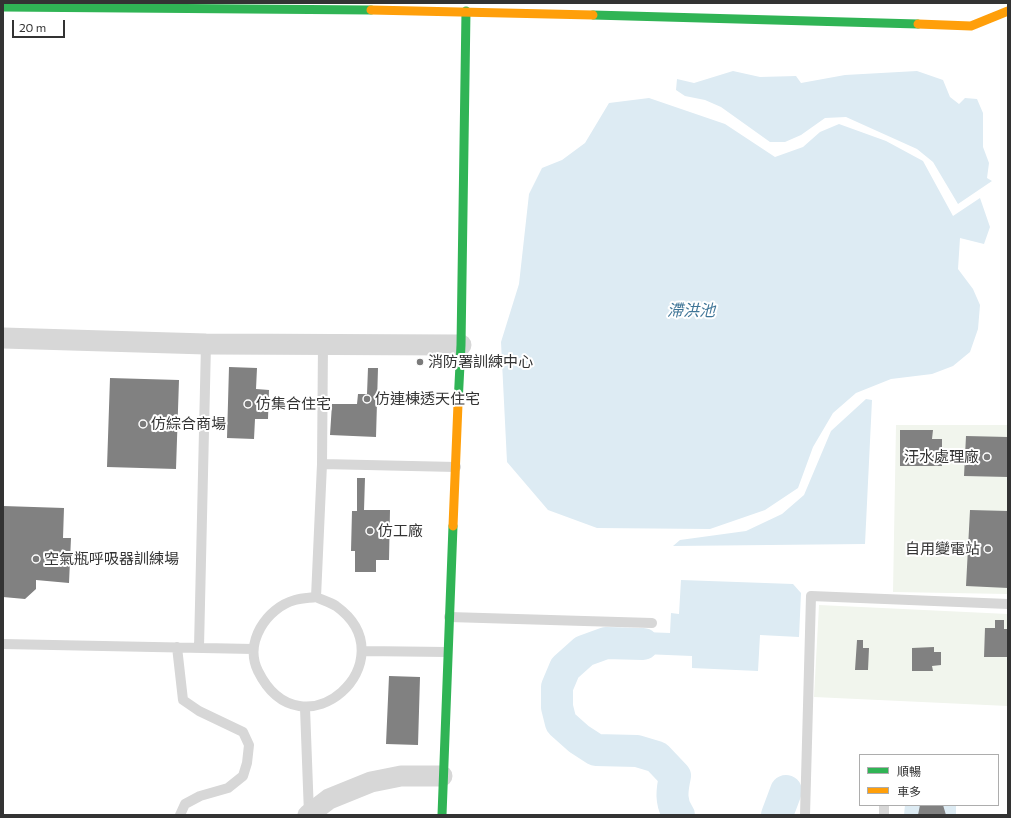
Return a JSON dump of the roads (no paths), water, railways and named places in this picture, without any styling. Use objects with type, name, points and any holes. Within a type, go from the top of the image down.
[{"type":"street","points":[[3,7],[551,8],[971,26],[1008,11]]},
{"type":"street","points":[[442,815],[447,652],[461,345],[466,7]]},
{"type":"street","points":[[3,338],[206,344],[323,343],[461,345]]},
{"type":"street","points":[[308,815],[329,799],[371,782],[401,776],[442,776]]},
{"type":"lane","points":[[316,597],[322,464],[323,343]]},
{"type":"lane","points":[[200,647],[206,344]]},
{"type":"lane","points":[[322,464],[456,467]]},
{"type":"lane","points":[[805,815],[811,596],[1008,604]]},
{"type":"lane","points":[[316,597],[334,605],[349,617],[358,633],[362,651],[357,672],[345,690],[327,702],[305,708],[285,701],[268,688],[257,670],[252,649],[260,627],[275,610],[295,600],[316,597]]},
{"type":"lane","points":[[449,617],[652,623]]},
{"type":"lane","points":[[3,644],[252,649]]},
{"type":"lane","points":[[177,647],[183,700],[199,711],[223,721],[243,732],[249,745],[247,763],[242,776],[228,788],[200,796],[185,804],[180,815]]},
{"type":"lane","points":[[362,651],[447,652]]},
{"type":"lane","points":[[305,708],[308,815]]},
{"type":"water","points":[[733,71],[760,77],[796,76],[801,83],[845,75],[917,71],[943,80],[950,97],[959,104],[965,98],[977,99],[983,113],[983,147],[989,163],[987,178],[992,181],[958,204],[933,162],[917,149],[846,117],[825,118],[801,135],[785,142],[770,142],[721,107],[705,100],[685,96],[676,90],[677,79],[694,83]]},
{"type":"water","name":"滯洪池","points":[[649,98],[725,124],[775,157],[803,147],[820,132],[839,124],[886,141],[923,161],[953,216],[980,198],[990,227],[984,244],[960,238],[958,269],[973,289],[980,305],[978,329],[970,352],[953,366],[932,374],[891,379],[856,393],[833,413],[813,447],[798,488],[765,510],[710,529],[597,528],[548,510],[507,462],[501,342],[519,284],[529,194],[542,168],[562,160],[585,143],[609,103]]},
{"type":"water","points":[[866,399],[872,400],[865,544],[673,546],[680,540],[746,531],[782,514],[804,495],[831,431]]},
{"type":"water","points":[[681,580],[793,584],[801,593],[799,637],[760,635],[758,671],[692,668],[692,656],[643,654],[644,632],[670,633],[671,613],[679,614]]},
{"type":"water","points":[[905,806],[956,806],[956,815],[904,815]]},
{"type":"waterway","points":[[643,644],[606,643],[584,651],[565,668],[557,687],[557,707],[561,723],[579,739],[596,750],[637,751],[657,757],[675,776],[673,801],[679,815]]},
{"type":"waterway","points":[[777,815],[786,791]]},
{"type":"place","name":"消防署訓練中心","points":[[420,362]]},
{"type":"place","name":"仿連棟透天住宅","points":[[367,399]]},
{"type":"place","name":"仿集合住宅","points":[[248,404]]},
{"type":"place","name":"仿綜合商場","points":[[143,424]]},
{"type":"place","name":"汙水處理廠","points":[[987,457]]},
{"type":"place","name":"仿工廠","points":[[370,531]]},
{"type":"place","name":"自用變電站","points":[[988,549]]},
{"type":"place","name":"空氣瓶呼吸器訓練場","points":[[36,559]]}]
